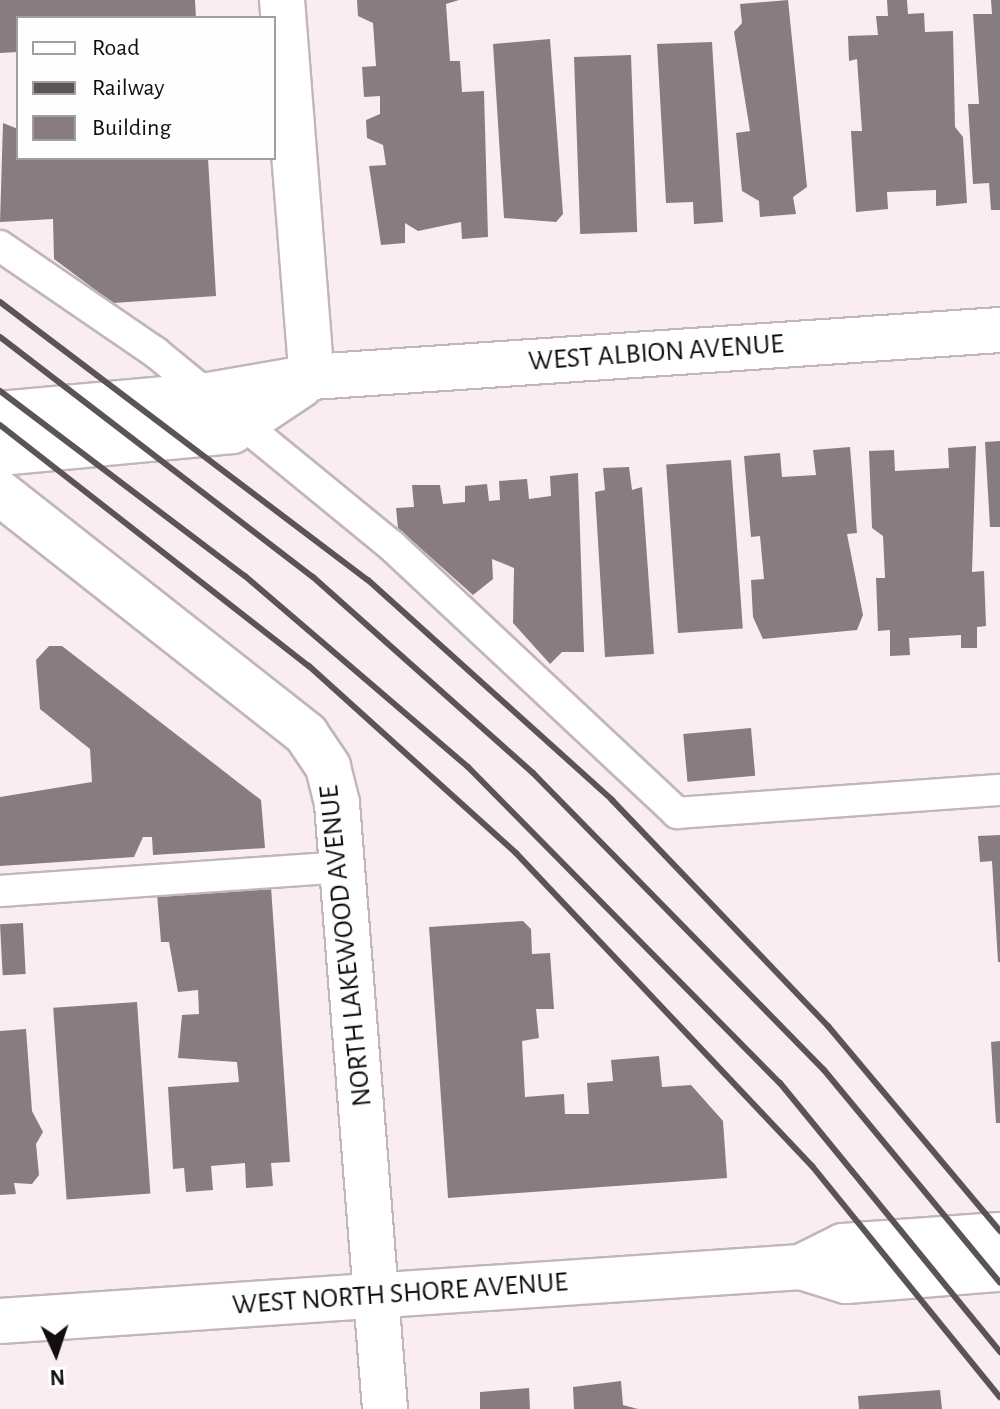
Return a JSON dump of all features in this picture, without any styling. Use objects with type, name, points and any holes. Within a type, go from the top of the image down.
[{"type":"street","points":[[0,453],[244,425],[312,377],[282,0]]},
{"type":"street","name":"WEST ALBION AVENUE","points":[[0,414],[209,395],[312,377],[1000,330]]},
{"type":"street","name":"NORTH LAKEWOOD AVENUE","points":[[0,493],[306,734],[328,767],[343,867],[385,1409]]},
{"type":"street","name":"WEST NORTH SHORE AVENUE","points":[[801,1267],[843,1246],[1000,1235]]},
{"type":"street","name":"WEST NORTH SHORE AVENUE","points":[[0,1321],[801,1267],[846,1281],[1000,1269]]},
{"type":"lane","points":[[0,246],[209,395],[392,546],[677,813],[1000,790]]},
{"type":"lane","points":[[0,891],[343,867]]},
{"type":"building","points":[[0,0],[195,0],[196,16],[16,16],[16,52],[0,53]]},
{"type":"building","points":[[357,0],[459,0],[446,4],[450,61],[460,61],[462,92],[484,91],[488,237],[462,239],[461,222],[418,231],[405,223],[405,243],[381,245],[369,166],[386,165],[383,145],[367,138],[366,120],[380,114],[380,96],[364,97],[362,67],[376,66],[373,23],[358,16]]},
{"type":"building","points":[[788,0],[807,187],[793,197],[796,214],[760,217],[759,201],[742,191],[736,133],[750,131],[734,32],[742,23],[740,4]]},
{"type":"building","points":[[887,0],[907,0],[908,14],[924,13],[925,32],[953,31],[955,127],[963,137],[967,203],[936,206],[936,190],[887,192],[888,209],[856,212],[851,131],[862,131],[857,59],[849,61],[848,36],[878,35],[876,16],[888,16]]},
{"type":"building","points":[[991,0],[1000,0],[1000,210],[991,210],[989,183],[973,184],[968,104],[979,104],[973,14],[992,14]]},
{"type":"building","points":[[550,39],[563,214],[556,222],[504,218],[493,44]]},
{"type":"building","points":[[712,42],[723,222],[694,224],[693,202],[666,203],[657,44]]},
{"type":"building","points":[[631,55],[637,232],[580,234],[574,57]]},
{"type":"building","points":[[3,123],[16,128],[16,160],[208,160],[216,296],[113,303],[54,259],[53,219],[0,222]]},
{"type":"building","points":[[1000,441],[1000,527],[990,527],[985,442]]},
{"type":"building","points":[[976,446],[972,572],[984,571],[986,626],[977,627],[977,648],[961,648],[961,635],[909,638],[910,655],[890,656],[890,630],[878,631],[876,578],[885,578],[883,536],[872,528],[869,451],[894,450],[895,471],[949,468],[948,448]]},
{"type":"building","points":[[850,447],[857,533],[847,534],[863,615],[857,630],[763,639],[753,617],[751,580],[764,579],[760,536],[751,537],[744,456],[780,453],[782,477],[816,475],[813,450]]},
{"type":"building","points":[[731,460],[743,629],[678,633],[666,465]]},
{"type":"building","points":[[629,467],[632,490],[642,487],[654,654],[605,657],[595,492],[605,490],[603,468]]},
{"type":"building","points":[[578,473],[584,652],[562,652],[550,664],[513,623],[514,568],[492,559],[493,579],[473,595],[398,528],[396,508],[414,507],[412,485],[440,485],[443,504],[465,502],[465,486],[487,484],[489,501],[500,500],[499,481],[527,479],[529,499],[551,496],[550,476]]},
{"type":"building","points":[[49,646],[62,646],[261,800],[265,848],[153,855],[152,837],[143,837],[134,857],[0,866],[0,797],[92,782],[90,749],[40,709],[36,660]]},
{"type":"building","points":[[751,728],[755,776],[687,782],[683,734]]},
{"type":"building","points":[[1000,835],[998,962],[992,861],[980,862],[978,836]]},
{"type":"building","points":[[271,887],[290,1162],[271,1163],[273,1186],[246,1188],[245,1163],[211,1166],[213,1190],[186,1192],[184,1168],[173,1169],[168,1087],[239,1082],[237,1062],[178,1058],[182,1015],[199,1014],[198,990],[178,992],[169,942],[161,942],[157,894]]},
{"type":"building","points":[[523,921],[531,929],[532,954],[550,953],[554,1009],[536,1009],[539,1038],[522,1041],[525,1097],[564,1094],[565,1114],[589,1114],[587,1083],[613,1081],[611,1060],[659,1056],[662,1087],[691,1085],[723,1121],[727,1178],[448,1198],[429,927]]},
{"type":"building","points":[[23,923],[26,974],[3,975],[0,924]]},
{"type":"building","points":[[137,1002],[150,1194],[67,1199],[53,1008]]},
{"type":"building","points":[[26,1029],[32,1111],[43,1132],[36,1144],[39,1175],[32,1184],[14,1183],[16,1194],[0,1195],[0,1031]]},
{"type":"building","points":[[1000,1041],[1000,1123],[996,1123],[991,1042]]},
{"type":"building","points":[[621,1381],[623,1405],[638,1409],[574,1409],[573,1387]]},
{"type":"building","points":[[529,1388],[530,1409],[480,1409],[480,1392]]},
{"type":"building","points":[[940,1390],[942,1409],[859,1409],[858,1396]]},
{"type":"railway","points":[[0,302],[368,580],[612,800],[828,1026],[1000,1231]]},
{"type":"railway","points":[[0,337],[313,577],[533,773],[824,1070],[1000,1283]]},
{"type":"railway","points":[[0,391],[245,576],[468,767],[780,1083],[1000,1352]]},
{"type":"railway","points":[[0,425],[309,666],[516,853],[812,1166],[1000,1397]]}]
